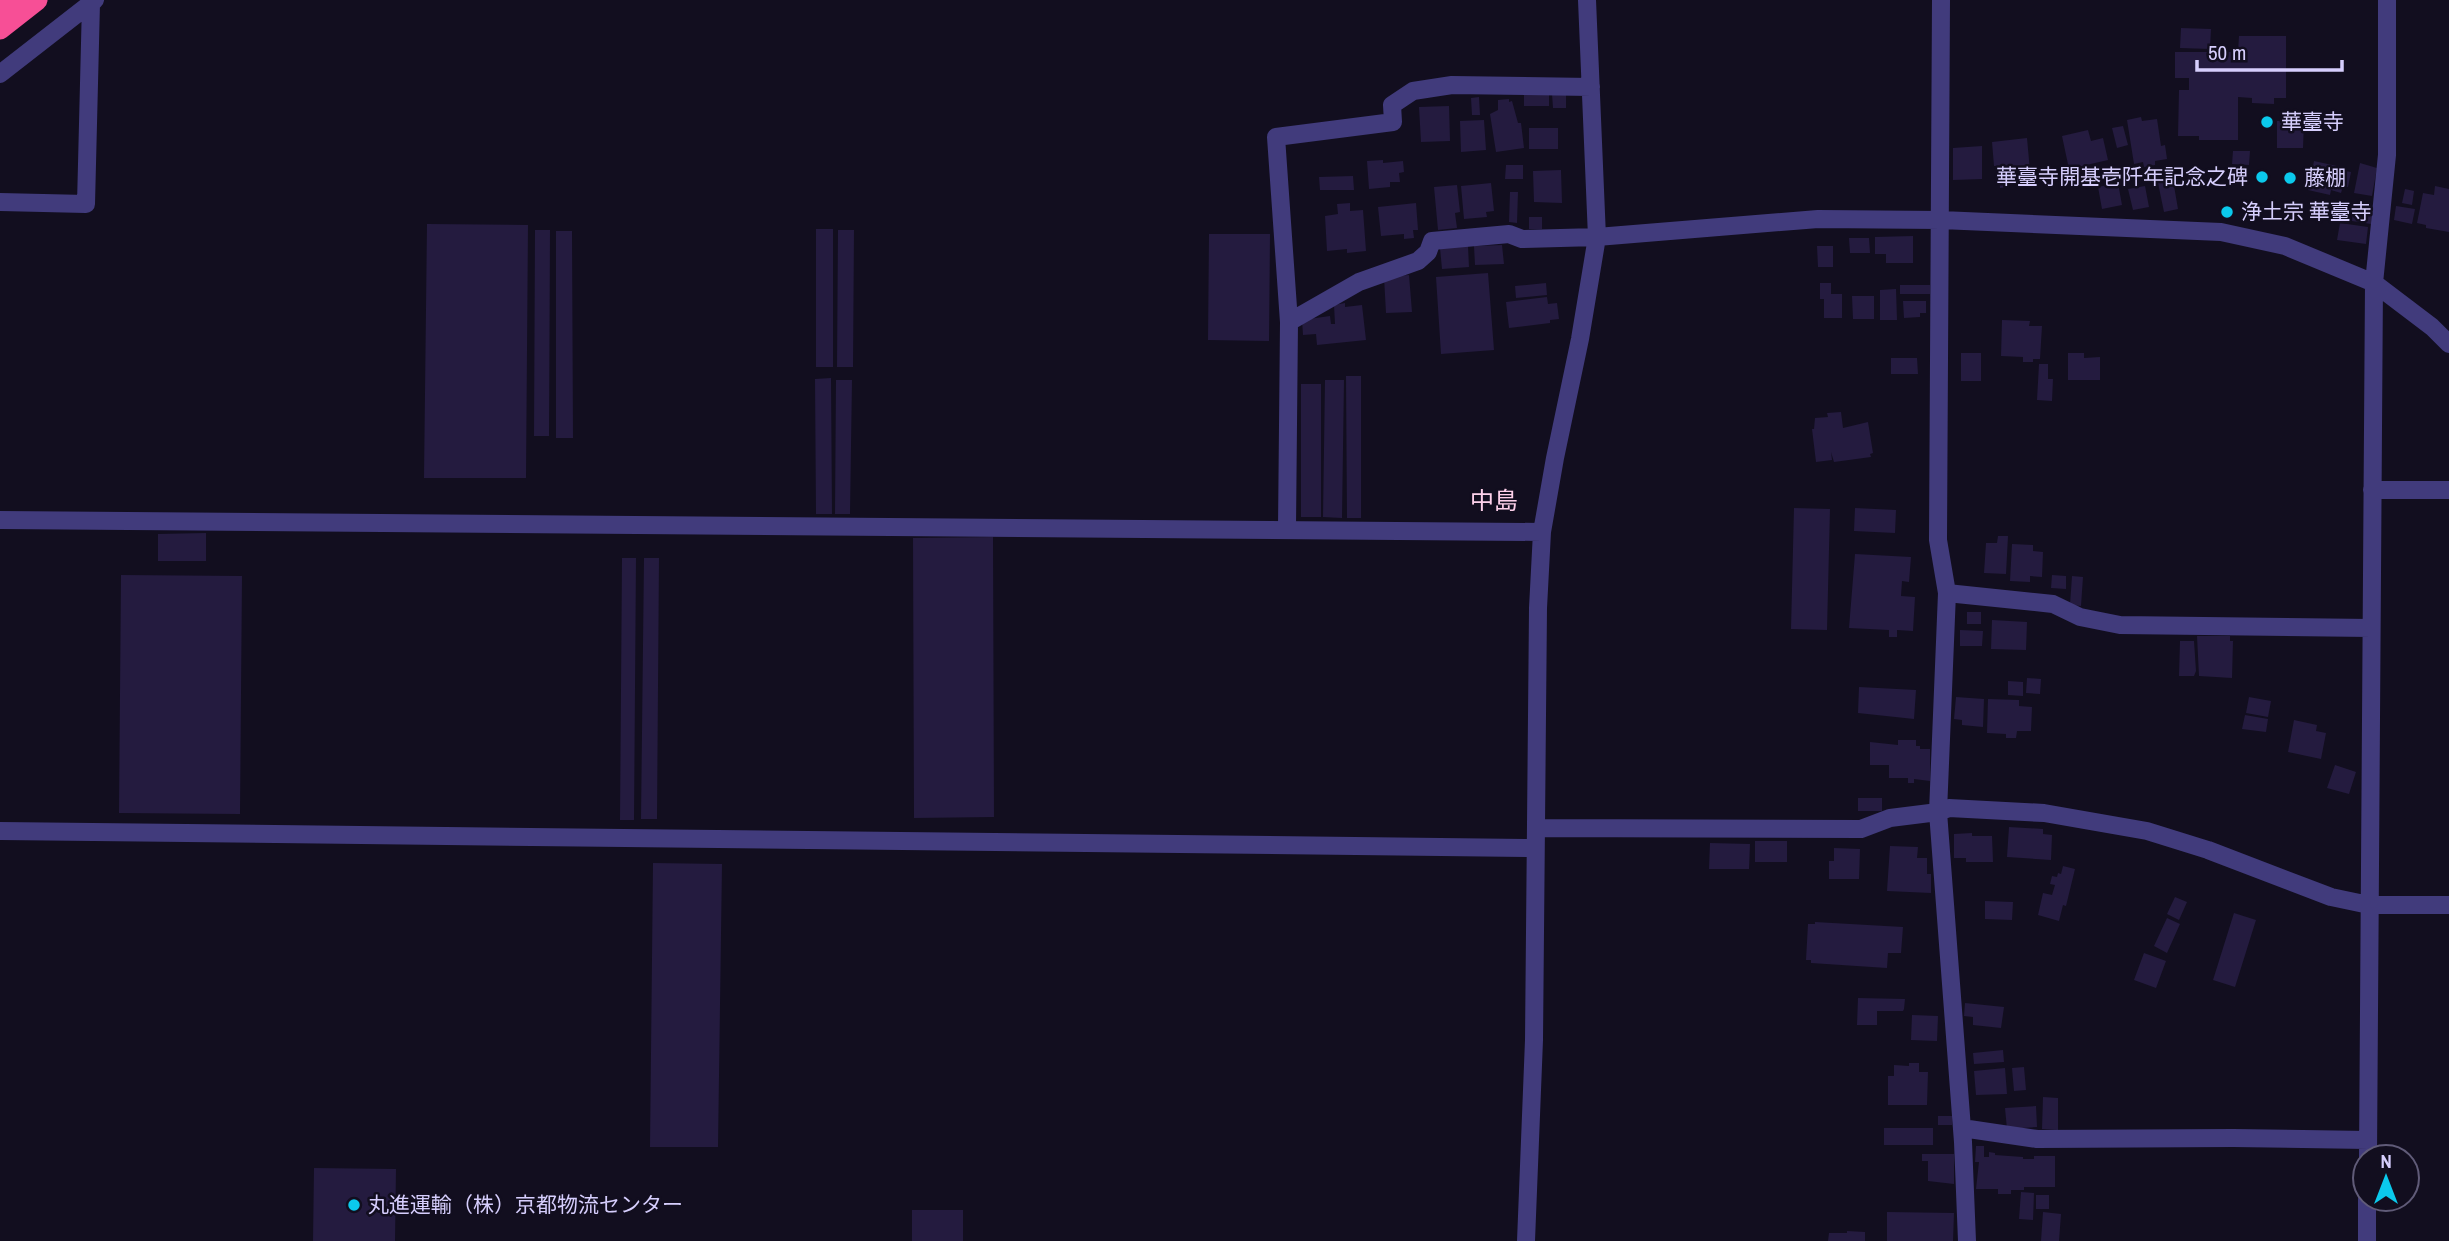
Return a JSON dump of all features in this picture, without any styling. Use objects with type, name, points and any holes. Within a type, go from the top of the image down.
[{"type":"highway","points":[[0,9],[10,0]]},
{"type":"highway","points":[[0,29],[37,0]]},
{"type":"street","points":[[1526,1241],[1534,1040],[1538,608],[1542,532],[1597,237],[1587,0]]},
{"type":"street","points":[[1941,0],[1938,540],[1947,593],[1938,812],[1968,1241]]},
{"type":"street","points":[[2368,1143],[2374,283],[2387,155],[2386,0]]},
{"type":"street","points":[[0,74],[93,2]]},
{"type":"street","points":[[0,202],[86,204],[93,2]]},
{"type":"street","points":[[1287,528],[1289,322],[1276,137],[1393,122],[1392,104],[1413,91],[1452,85],[1591,87]]},
{"type":"street","points":[[1289,322],[1359,282],[1418,261],[1428,252],[1432,241],[1509,234],[1522,239],[1597,237],[1818,219],[1941,220],[2221,232],[2285,246],[2374,283],[2432,327],[2449,344]]},
{"type":"street","points":[[2372,490],[2449,490]]},
{"type":"street","points":[[0,520],[1542,532]]},
{"type":"street","points":[[1947,593],[2053,604],[2080,617],[2120,625],[2371,628]]},
{"type":"street","points":[[1536,828],[1861,829],[1890,818],[1938,812],[1949,808],[2044,813],[2147,831],[2208,850],[2331,897],[2369,905],[2449,905]]},
{"type":"street","points":[[0,831],[1535,848]]},
{"type":"street","points":[[1962,1129],[2036,1139],[2232,1138],[2351,1148]]},
{"type":"street","points":[[2367,1213],[2367,1241]]},
{"type":"building","points":[[2181,28],[2211,29],[2210,49],[2180,48]]},
{"type":"building","points":[[2239,36],[2286,36],[2286,98],[2274,98],[2274,104],[2252,103],[2252,98],[2238,97],[2238,140],[2199,140],[2199,136],[2178,136],[2179,90],[2189,90],[2189,78],[2175,78],[2175,52],[2238,52]]},
{"type":"building","points":[[1566,93],[1566,108],[1553,108],[1552,94]]},
{"type":"building","points":[[1549,94],[1549,106],[1524,106],[1524,95]]},
{"type":"building","points":[[1479,97],[1480,115],[1472,115],[1471,98]]},
{"type":"building","points":[[1509,99],[1509,102],[1512,101],[1518,123],[1521,123],[1524,148],[1496,152],[1490,114],[1498,110],[1498,100]]},
{"type":"building","points":[[1449,106],[1450,141],[1421,142],[1419,107]]},
{"type":"building","points":[[2141,117],[2142,121],[2157,119],[2161,146],[2165,145],[2167,159],[2144,167],[2143,162],[2134,164],[2127,120]]},
{"type":"building","points":[[1484,120],[1486,150],[1461,152],[1460,121]]},
{"type":"building","points":[[2277,121],[2304,121],[2303,148],[2277,148]]},
{"type":"building","points":[[2123,126],[2128,145],[2117,148],[2112,128]]},
{"type":"building","points":[[1529,128],[1558,128],[1558,149],[1529,149]]},
{"type":"building","points":[[2088,130],[2091,141],[2103,138],[2108,160],[2069,169],[2062,136]]},
{"type":"building","points":[[2027,138],[2030,171],[2007,170],[2008,187],[2000,188],[1998,166],[1994,166],[1992,142]]},
{"type":"building","points":[[1982,146],[1982,179],[1953,180],[1953,148]]},
{"type":"building","points":[[2233,151],[2250,151],[2249,165],[2232,164]]},
{"type":"building","points":[[1383,160],[1383,163],[1403,161],[1404,172],[1399,173],[1400,182],[1390,182],[1390,187],[1369,189],[1367,161]]},
{"type":"building","points":[[2314,161],[2346,168],[2345,171],[2351,172],[2348,187],[2343,186],[2341,193],[2331,190],[2330,195],[2308,190]]},
{"type":"building","points":[[2360,163],[2377,168],[2372,196],[2354,193]]},
{"type":"building","points":[[1506,165],[1523,165],[1523,179],[1505,179]]},
{"type":"building","points":[[1561,170],[1562,203],[1534,202],[1533,171]]},
{"type":"building","points":[[1353,176],[1354,190],[1320,190],[1319,177]]},
{"type":"building","points":[[2173,180],[2178,209],[2164,212],[2158,183]]},
{"type":"building","points":[[1491,183],[1494,211],[1486,212],[1487,217],[1464,219],[1461,186]]},
{"type":"building","points":[[2118,183],[2122,205],[2102,209],[2098,187]]},
{"type":"building","points":[[1457,185],[1460,212],[1455,213],[1457,228],[1438,230],[1434,187]]},
{"type":"building","points":[[2145,186],[2149,207],[2133,210],[2128,189]]},
{"type":"building","points":[[2435,186],[2449,189],[2449,232],[2426,228],[2426,225],[2417,223],[2423,193],[2434,195]]},
{"type":"building","points":[[2405,189],[2414,191],[2412,205],[2402,203]]},
{"type":"building","points":[[1510,192],[1518,192],[1517,223],[1509,222]]},
{"type":"building","points":[[1350,203],[1350,211],[1363,210],[1366,251],[1327,251],[1325,216],[1338,214],[1337,204]]},
{"type":"building","points":[[1416,203],[1418,230],[1413,230],[1414,238],[1404,239],[1404,234],[1381,236],[1378,207]]},
{"type":"building","points":[[2396,206],[2415,209],[2412,224],[2394,220]]},
{"type":"building","points":[[2353,210],[2372,213],[2371,224],[2352,221]]},
{"type":"building","points":[[1529,217],[1542,217],[1542,229],[1529,229]]},
{"type":"building","points":[[2340,223],[2368,227],[2366,244],[2337,240]]},
{"type":"building","points":[[427,224],[528,225],[526,478],[424,478]]},
{"type":"building","points":[[816,229],[833,229],[833,367],[816,367]]},
{"type":"building","points":[[535,230],[550,230],[549,436],[534,436]]},
{"type":"building","points":[[838,230],[854,230],[853,367],[837,367]]},
{"type":"building","points":[[556,231],[572,231],[573,438],[556,438]]},
{"type":"building","points":[[1209,234],[1270,234],[1269,341],[1208,340]]},
{"type":"building","points":[[1913,236],[1913,263],[1886,263],[1886,254],[1875,254],[1875,237]]},
{"type":"building","points":[[1849,238],[1869,238],[1870,253],[1850,253]]},
{"type":"building","points":[[1502,245],[1504,264],[1475,265],[1474,246]]},
{"type":"building","points":[[1468,246],[1469,267],[1442,269],[1440,248]]},
{"type":"building","points":[[1817,246],[1833,246],[1833,267],[1818,267]]},
{"type":"building","points":[[1488,273],[1494,350],[1441,354],[1436,277]]},
{"type":"building","points":[[1409,275],[1412,312],[1386,313],[1384,277]]},
{"type":"building","points":[[1546,283],[1547,295],[1516,298],[1515,286]]},
{"type":"building","points":[[1820,283],[1831,283],[1831,294],[1842,294],[1842,318],[1824,318],[1824,299],[1820,299]]},
{"type":"building","points":[[1900,285],[1930,285],[1930,294],[1900,294]]},
{"type":"building","points":[[1896,289],[1897,320],[1880,320],[1880,290]]},
{"type":"building","points":[[1852,296],[1874,296],[1874,319],[1853,319]]},
{"type":"building","points":[[1547,297],[1548,304],[1557,303],[1559,319],[1550,320],[1550,323],[1509,328],[1506,302]]},
{"type":"building","points":[[1903,301],[1926,301],[1926,313],[1920,313],[1920,317],[1904,318]]},
{"type":"building","points":[[1345,303],[1345,307],[1362,305],[1366,340],[1317,345],[1316,334],[1303,335],[1302,320],[1330,316],[1331,324],[1335,324],[1334,305]]},
{"type":"building","points":[[2002,320],[2030,321],[2029,326],[2042,326],[2040,359],[2023,362],[2023,357],[2001,356]]},
{"type":"building","points":[[1961,353],[1981,353],[1981,381],[1961,381]]},
{"type":"building","points":[[2068,353],[2084,353],[2084,358],[2100,357],[2100,380],[2068,380]]},
{"type":"building","points":[[1891,358],[1917,358],[1918,374],[1891,374]]},
{"type":"building","points":[[2039,364],[2048,364],[2048,379],[2053,379],[2052,401],[2037,400]]},
{"type":"building","points":[[1346,376],[1361,376],[1361,518],[1347,518]]},
{"type":"building","points":[[831,378],[832,514],[816,514],[815,379]]},
{"type":"building","points":[[836,380],[852,380],[850,514],[835,514]]},
{"type":"building","points":[[1325,380],[1344,380],[1342,518],[1323,517]]},
{"type":"building","points":[[1301,384],[1321,384],[1321,517],[1301,517]]},
{"type":"building","points":[[1841,412],[1843,428],[1868,422],[1873,453],[1870,454],[1871,457],[1834,462],[1831,452],[1832,460],[1816,462],[1812,429],[1815,418],[1828,417],[1827,413]]},
{"type":"building","points":[[1794,508],[1830,509],[1827,630],[1791,629]]},
{"type":"building","points":[[1855,508],[1896,510],[1895,533],[1854,531]]},
{"type":"building","points":[[206,533],[206,561],[158,561],[158,534]]},
{"type":"building","points":[[1998,536],[2008,536],[2006,574],[1984,573],[1986,543],[1997,543]]},
{"type":"building","points":[[993,537],[994,817],[914,818],[913,538]]},
{"type":"building","points":[[2012,544],[2033,545],[2033,551],[2043,552],[2042,577],[2030,576],[2030,582],[2010,581]]},
{"type":"building","points":[[1855,554],[1911,557],[1909,582],[1902,581],[1901,596],[1915,597],[1913,631],[1897,630],[1897,637],[1889,637],[1889,630],[1849,628]]},
{"type":"building","points":[[622,558],[636,558],[634,820],[620,820]]},
{"type":"building","points":[[644,558],[659,558],[657,819],[641,819]]},
{"type":"building","points":[[121,575],[242,576],[240,814],[119,813]]},
{"type":"building","points":[[2052,575],[2066,576],[2066,589],[2051,588]]},
{"type":"building","points":[[2072,576],[2083,577],[2081,606],[2070,605]]},
{"type":"building","points":[[1967,612],[1981,612],[1981,624],[1967,624]]},
{"type":"building","points":[[1992,620],[2027,622],[2026,650],[1991,649]]},
{"type":"building","points":[[1960,630],[1983,631],[1982,646],[1960,646]]},
{"type":"building","points":[[2197,636],[2230,636],[2230,641],[2233,641],[2232,678],[2199,676]]},
{"type":"building","points":[[2180,641],[2194,641],[2194,676],[2179,676]]},
{"type":"building","points":[[2027,678],[2041,679],[2040,694],[2026,693]]},
{"type":"building","points":[[2008,681],[2023,682],[2023,696],[2008,695]]},
{"type":"building","points":[[1859,687],[1916,690],[1914,719],[1858,713]]},
{"type":"building","points":[[1956,697],[1984,699],[1983,727],[1962,725],[1962,720],[1954,719]]},
{"type":"building","points":[[2249,697],[2271,701],[2268,717],[2246,713]]},
{"type":"building","points":[[1988,699],[2019,700],[2019,706],[2032,707],[2031,731],[2017,731],[2016,738],[2006,738],[2006,734],[1987,733]]},
{"type":"building","points":[[2245,715],[2268,719],[2266,732],[2242,729]]},
{"type":"building","points":[[2294,720],[2317,725],[2316,731],[2326,733],[2321,759],[2288,752]]},
{"type":"building","points":[[1898,740],[1916,740],[1916,746],[1920,746],[1920,749],[1930,749],[1930,781],[1914,779],[1914,783],[1908,783],[1908,778],[1889,778],[1889,765],[1870,765],[1870,742],[1898,745]]},
{"type":"building","points":[[2335,765],[2356,772],[2349,794],[2327,788]]},
{"type":"building","points":[[1858,798],[1882,798],[1882,811],[1858,811]]},
{"type":"building","points":[[2009,827],[2043,829],[2043,834],[2052,835],[2051,860],[2007,857]]},
{"type":"building","points":[[1972,833],[1972,836],[1992,836],[1993,862],[1966,862],[1966,858],[1954,858],[1954,834]]},
{"type":"building","points":[[1755,841],[1787,841],[1787,862],[1755,862]]},
{"type":"building","points":[[1710,843],[1750,844],[1749,869],[1709,869]]},
{"type":"building","points":[[1890,846],[1918,847],[1917,858],[1927,858],[1927,874],[1931,874],[1931,893],[1887,891]]},
{"type":"building","points":[[1834,848],[1860,849],[1859,879],[1829,879],[1829,861],[1834,861]]},
{"type":"building","points":[[653,863],[722,864],[718,1147],[650,1147]]},
{"type":"building","points":[[2063,866],[2075,869],[2066,906],[2063,905],[2059,921],[2038,915],[2043,893],[2052,895],[2055,885],[2050,884],[2052,876],[2061,874]]},
{"type":"building","points":[[2175,897],[2187,902],[2179,920],[2167,914]]},
{"type":"building","points":[[1985,901],[2013,902],[2012,920],[1985,919]]},
{"type":"building","points":[[2234,913],[2256,920],[2235,987],[2213,980]]},
{"type":"building","points":[[2167,918],[2180,924],[2167,953],[2154,946]]},
{"type":"building","points":[[1815,922],[1903,927],[1901,953],[1888,953],[1887,968],[1811,963],[1811,960],[1806,960],[1808,924]]},
{"type":"building","points":[[2144,953],[2166,961],[2156,988],[2134,980]]},
{"type":"building","points":[[1858,998],[1905,999],[1904,1009],[1877,1011],[1877,1025],[1857,1025]]},
{"type":"building","points":[[1965,1003],[2004,1007],[2001,1028],[1973,1025],[1973,1017],[1964,1016]]},
{"type":"building","points":[[1912,1015],[1938,1016],[1937,1041],[1911,1040]]},
{"type":"building","points":[[2003,1050],[2004,1062],[1974,1064],[1973,1053]]},
{"type":"building","points":[[1909,1063],[1919,1063],[1919,1072],[1928,1072],[1927,1105],[1888,1105],[1888,1076],[1894,1076],[1894,1065],[1909,1066]]},
{"type":"building","points":[[2024,1067],[2026,1090],[2014,1091],[2012,1068]]},
{"type":"building","points":[[2005,1068],[2007,1094],[1976,1095],[1974,1071]]},
{"type":"building","points":[[2043,1097],[2058,1098],[2058,1130],[2042,1129]]},
{"type":"building","points":[[2036,1106],[2037,1127],[2007,1129],[2005,1108]]},
{"type":"building","points":[[1938,1116],[1952,1116],[1952,1125],[1938,1125]]},
{"type":"building","points":[[1884,1128],[1933,1128],[1933,1145],[1884,1145]]},
{"type":"building","points":[[1976,1146],[1984,1146],[1984,1157],[1989,1157],[1989,1152],[2023,1159],[2055,1156],[2055,1187],[2024,1187],[2024,1190],[2011,1190],[2011,1194],[1998,1194],[1998,1189],[1976,1189],[1979,1162],[1975,1162]]},
{"type":"building","points":[[1922,1154],[1954,1154],[1954,1184],[1928,1181],[1928,1161],[1922,1161]]},
{"type":"building","name":"丸進運輸（株）京都物流センター","points":[[314,1168],[396,1169],[395,1241],[313,1241]]},
{"type":"building","points":[[2021,1192],[2034,1193],[2033,1220],[2019,1219]]},
{"type":"building","points":[[2036,1195],[2049,1195],[2049,1209],[2036,1209]]},
{"type":"building","points":[[912,1210],[963,1210],[963,1241],[912,1241]]},
{"type":"building","points":[[1887,1212],[1954,1213],[1953,1241],[1887,1241]]},
{"type":"building","points":[[2043,1212],[2061,1214],[2059,1241],[2041,1241]]},
{"type":"building","points":[[1865,1232],[1865,1241],[1828,1241],[1829,1233]]},
{"type":"place","name":"華臺寺","points":[[2267,122]]},
{"type":"place","name":"華臺寺開基壱阡年記念之碑","points":[[2262,177]]},
{"type":"place","name":"藤棚","points":[[2290,178]]},
{"type":"place","name":"浄土宗 華臺寺","points":[[2227,212]]},
{"type":"place","name":"丸進運輸（株）京都物流センター","points":[[354,1205]]},
{"type":"district","name":"中島","points":[[1494,501]]}]
